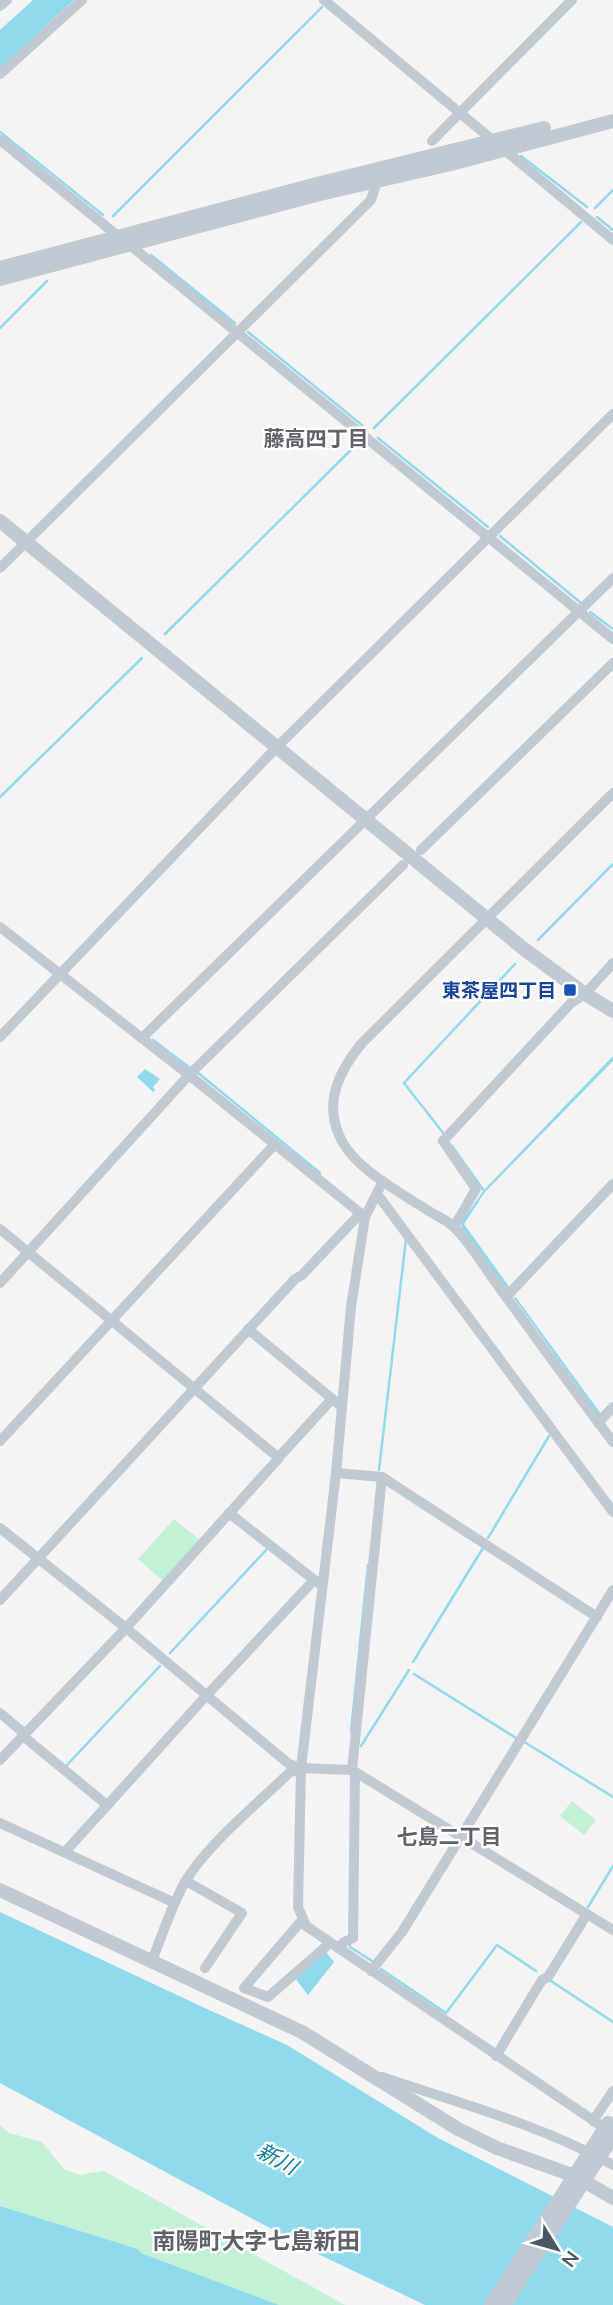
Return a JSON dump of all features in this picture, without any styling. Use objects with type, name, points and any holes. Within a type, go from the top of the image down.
[{"type":"street","points":[[0,6],[6,0]]},
{"type":"street","points":[[0,74],[82,0]]},
{"type":"street","points":[[324,0],[613,240]]},
{"type":"street","points":[[432,141],[572,0]]},
{"type":"street","points":[[0,268],[377,181],[613,111]]},
{"type":"street","points":[[0,279],[317,184],[613,121]]},
{"type":"street","points":[[0,140],[613,639]]},
{"type":"street","points":[[0,568],[370,200],[377,181]]},
{"type":"street","points":[[0,1037],[277,747],[613,414]]},
{"type":"street","points":[[0,521],[524,949],[613,1011]]},
{"type":"street","points":[[142,1038],[613,578]]},
{"type":"street","points":[[421,850],[613,663]]},
{"type":"street","points":[[613,793],[362,1043],[339,1075],[333,1109],[334,1123],[348,1152],[383,1181],[454,1227],[613,1442]]},
{"type":"street","points":[[0,1283],[189,1075],[402,865]]},
{"type":"street","points":[[0,927],[365,1217]]},
{"type":"street","points":[[454,1227],[476,1189],[443,1141],[571,1003],[585,994],[613,963]]},
{"type":"street","points":[[0,1441],[275,1144]]},
{"type":"street","points":[[383,1181],[365,1217],[351,1307],[336,1474],[319,1582],[301,1768],[298,1907],[306,1926],[496,2056],[608,2126]]},
{"type":"street","points":[[506,1297],[613,1184]]},
{"type":"street","points":[[377,1194],[613,1512]]},
{"type":"street","points":[[0,1601],[248,1329],[356,1218],[365,1217]]},
{"type":"street","points":[[0,1229],[278,1458]]},
{"type":"street","points":[[248,1329],[342,1407]]},
{"type":"street","points":[[0,1760],[126,1628],[332,1399]]},
{"type":"street","points":[[598,1423],[613,1407]]},
{"type":"street","points":[[336,1474],[382,1477],[597,1616]]},
{"type":"street","points":[[303,1919],[244,1988],[268,1997],[334,1945],[353,1938],[353,1771],[382,1477]]},
{"type":"street","points":[[229,1513],[319,1582]]},
{"type":"street","points":[[0,1528],[126,1628],[289,1764],[301,1768],[353,1771],[613,1930]]},
{"type":"street","points":[[65,1852],[206,1696],[319,1582]]},
{"type":"street","points":[[371,1971],[402,1931],[613,1590]]},
{"type":"street","points":[[0,1713],[107,1805]]},
{"type":"street","points":[[152,1961],[175,1903],[203,1857],[289,1773],[301,1768]]},
{"type":"street","points":[[0,1823],[175,1903]]},
{"type":"street","points":[[186,1881],[242,1913],[205,1968]]},
{"type":"street","points":[[0,1890],[302,2032],[424,2109],[478,2139],[579,2179],[613,2198]]},
{"type":"street","points":[[496,2056],[542,1980],[548,1977],[584,1912]]},
{"type":"street","points":[[362,2070],[581,2147],[613,2165]]},
{"type":"street","points":[[504,2305],[608,2126],[613,2091]]},
{"type":"street","points":[[491,2305],[579,2179]]},
{"type":"green space","points":[[174,1519],[200,1540],[163,1581],[138,1559]]},
{"type":"green space","points":[[572,1801],[596,1820],[584,1835],[560,1816]]},
{"type":"green space","points":[[0,2125],[9,2133],[42,2142],[64,2169],[80,2175],[104,2171],[345,2305],[279,2305],[141,2253],[138,2249],[0,2206]]},
{"type":"water","points":[[33,0],[74,0],[0,68],[0,30]]},
{"type":"water","points":[[613,1056],[613,1061],[485,1192],[464,1224],[510,1288],[506,1288],[462,1229],[461,1223],[484,1190]]},
{"type":"water","points":[[145,1069],[160,1079],[153,1087],[153,1092],[137,1077]]},
{"type":"water","points":[[515,1296],[601,1414],[598,1415]]},
{"type":"water","name":"新川","points":[[0,1912],[287,2045],[438,2138],[613,2227],[613,2305],[425,2305],[318,2254],[0,2083]]},
{"type":"water","points":[[326,1952],[334,1962],[308,1995],[295,1978]]},
{"type":"water","points":[[0,2206],[138,2249],[141,2253],[279,2305],[0,2305]]},
{"type":"waterway","points":[[113,216],[322,7]]},
{"type":"waterway","points":[[0,132],[103,215]]},
{"type":"waterway","points":[[521,156],[587,207]]},
{"type":"waterway","points":[[595,208],[613,190]]},
{"type":"waterway","points":[[597,217],[613,230]]},
{"type":"waterway","points":[[374,428],[581,222]]},
{"type":"waterway","points":[[151,255],[235,323]]},
{"type":"waterway","points":[[0,328],[47,281]]},
{"type":"waterway","points":[[248,332],[363,426]]},
{"type":"waterway","points":[[378,438],[488,527]]},
{"type":"waterway","points":[[165,634],[361,440]]},
{"type":"waterway","points":[[500,536],[581,603]]},
{"type":"waterway","points":[[590,612],[613,629]]},
{"type":"waterway","points":[[0,797],[142,658]]},
{"type":"waterway","points":[[538,940],[613,864]]},
{"type":"waterway","points":[[444,1134],[404,1083],[515,964]]},
{"type":"waterway","points":[[153,1040],[190,1068]]},
{"type":"waterway","points":[[197,1072],[320,1173]]},
{"type":"waterway","points":[[452,1146],[484,1191]]},
{"type":"waterway","points":[[379,1470],[406,1239]]},
{"type":"waterway","points":[[488,1538],[549,1436]]},
{"type":"waterway","points":[[170,1653],[268,1548]]},
{"type":"waterway","points":[[413,1662],[483,1548]]},
{"type":"waterway","points":[[351,1732],[368,1565]]},
{"type":"waterway","points":[[66,1766],[160,1666]]},
{"type":"waterway","points":[[361,1746],[409,1670]]},
{"type":"waterway","points":[[414,1674],[516,1738]]},
{"type":"waterway","points":[[526,1743],[613,1797]]},
{"type":"waterway","points":[[588,1907],[613,1866]]},
{"type":"waterway","points":[[350,1943],[350,1947],[372,1961]]},
{"type":"waterway","points":[[381,1969],[446,2013],[497,1945],[536,1971]]},
{"type":"waterway","points":[[551,1981],[613,2022]]},
{"type":"place","name":"東茶屋四丁目","points":[[570,990]]},
{"type":"district","name":"藤高四丁目","points":[[316,439]]},
{"type":"district","name":"七島二丁目","points":[[449,1837]]},
{"type":"district","name":"南陽町大字七島新田","points":[[256,2241]]}]
